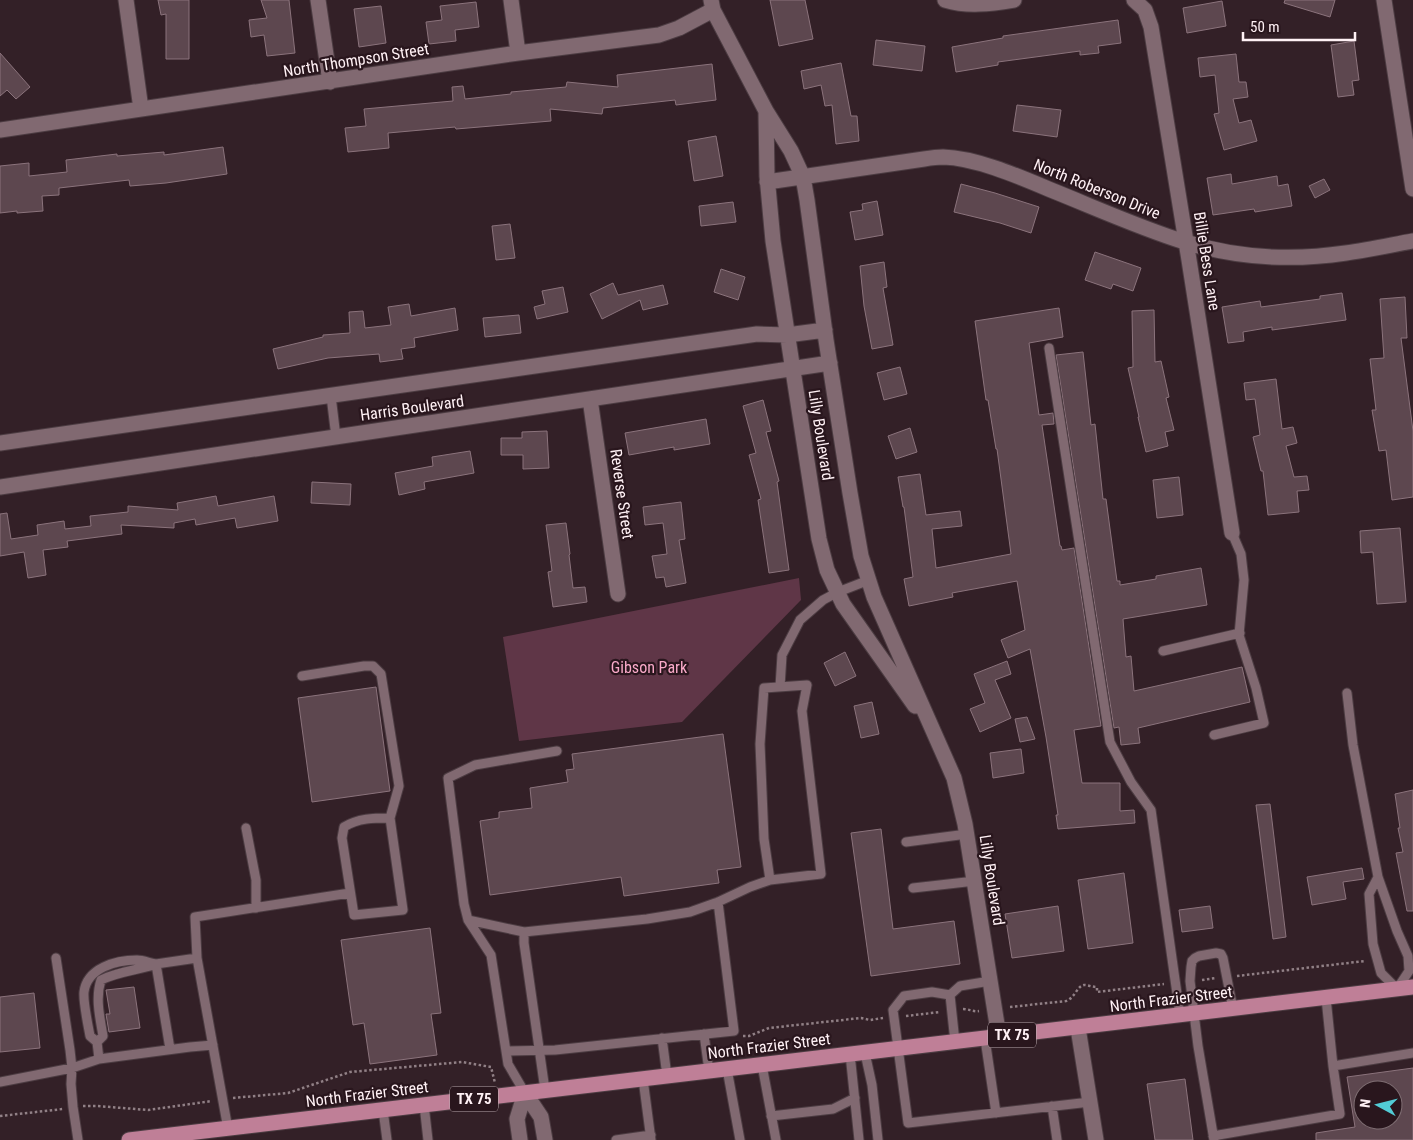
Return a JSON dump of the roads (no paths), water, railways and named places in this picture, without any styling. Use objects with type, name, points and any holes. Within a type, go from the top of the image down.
[{"type":"main road","name":"North Frazier Street","points":[[130,1140],[183,1137],[228,1129],[545,1090],[1413,987]]},
{"type":"street","points":[[126,0],[141,109]]},
{"type":"street","points":[[318,0],[330,82]]},
{"type":"street","points":[[511,0],[518,53]]},
{"type":"street","points":[[945,0],[955,3],[983,5],[1014,0]]},
{"type":"street","name":"Billie Bess Lane","points":[[1134,0],[1145,10],[1151,27],[1232,533]]},
{"type":"street","points":[[1384,0],[1413,189]]},
{"type":"street","name":"North Thompson Street","points":[[0,130],[518,53],[659,34],[679,28],[712,5]]},
{"type":"street","name":"Lilly Boulevard","points":[[712,5],[766,111],[791,151],[803,177],[861,556],[874,597],[954,778],[967,834],[990,981],[992,1038]]},
{"type":"street","name":"Lilly Boulevard","points":[[766,111],[767,182],[773,241],[819,539],[828,570],[843,604],[934,732]]},
{"type":"street","name":"North Roberson Drive","points":[[767,182],[924,158],[943,157],[985,165],[1160,234],[1187,243],[1233,254],[1273,258],[1305,257],[1345,253],[1413,241]]},
{"type":"street","name":"Harris Boulevard","points":[[0,443],[757,334],[787,335],[825,330]]},
{"type":"street","name":"Harris Boulevard","points":[[0,487],[830,363]]},
{"type":"street","name":"Reverse Street","points":[[590,399],[618,594]]},
{"type":"street","points":[[1078,1028],[1096,1140]]},
{"type":"street","points":[[520,1140],[517,1119],[525,1093]]},
{"type":"street","points":[[525,1093],[541,1117],[545,1140]]},
{"type":"lane","points":[[1049,348],[1110,742],[1131,782],[1151,810],[1187,1014],[1198,1046],[1214,1138],[1340,1114],[1326,998]]},
{"type":"lane","points":[[331,396],[336,437]]},
{"type":"lane","points":[[1214,735],[1264,723],[1240,633],[1244,580],[1241,554],[1232,533]]},
{"type":"lane","points":[[780,687],[782,655],[800,620],[823,600],[868,580]]},
{"type":"lane","points":[[1163,651],[1240,633]]},
{"type":"lane","points":[[302,676],[364,666],[373,666],[382,674],[399,786],[390,818],[403,910],[354,915],[342,838],[344,827],[353,821],[390,818]]},
{"type":"lane","points":[[468,920],[524,932],[647,919],[690,912],[770,880],[821,874],[802,712],[806,685],[764,688],[760,744],[764,839],[770,880]]},
{"type":"lane","points":[[1347,694],[1353,746],[1378,877],[1396,931],[1408,956],[1409,971],[1397,989],[1380,974],[1373,944],[1369,894],[1378,877]]},
{"type":"lane","points":[[525,1093],[508,1064],[491,955],[468,920],[464,904],[448,778],[475,765],[557,751]]},
{"type":"lane","points":[[246,828],[256,880],[256,908]]},
{"type":"lane","points":[[906,842],[967,834]]},
{"type":"lane","points":[[913,888],[974,881]]},
{"type":"lane","points":[[228,1129],[197,958],[195,917],[350,893]]},
{"type":"lane","points":[[506,1051],[555,1050],[734,1031],[718,902]]},
{"type":"lane","points":[[524,932],[545,1090]]},
{"type":"lane","points":[[1187,1014],[1192,961],[1195,958],[1211,954],[1221,954],[1223,958],[1233,1009]]},
{"type":"lane","points":[[56,958],[72,1068],[71,1084],[78,1140]]},
{"type":"lane","points":[[97,1042],[103,1036],[98,1002],[98,988],[101,980],[156,964],[197,958]]},
{"type":"lane","points":[[99,1058],[97,1042],[90,1036],[84,993],[88,981],[98,970],[111,964],[138,960],[156,964]]},
{"type":"lane","points":[[156,964],[170,1049]]},
{"type":"lane","points":[[950,995],[960,986],[990,981]]},
{"type":"lane","points":[[950,995],[932,992],[904,996],[894,1010],[908,1123],[1090,1102]]},
{"type":"lane","points":[[950,995],[955,1042]]},
{"type":"lane","points":[[704,1034],[708,1071]]},
{"type":"lane","points":[[662,1038],[667,1076]]},
{"type":"lane","points":[[992,1038],[996,1113]]},
{"type":"lane","points":[[0,1082],[72,1068],[99,1058],[213,1045]]},
{"type":"lane","points":[[1333,1066],[1413,1053]]},
{"type":"lane","points":[[857,1054],[855,1098],[859,1140]]},
{"type":"lane","points":[[857,1054],[872,1085],[878,1140]]},
{"type":"lane","points":[[762,1065],[776,1140]]},
{"type":"lane","points":[[727,1069],[740,1140]]},
{"type":"lane","points":[[616,1140],[651,1138],[643,1079]]},
{"type":"lane","points":[[771,1116],[833,1109],[855,1098]]},
{"type":"lane","points":[[424,1105],[428,1140]]},
{"type":"lane","points":[[1052,1106],[1057,1140]]},
{"type":"lane","points":[[383,1110],[387,1140]]},
{"type":"park label","name":"Gibson Park","points":[[649,667]]}]
